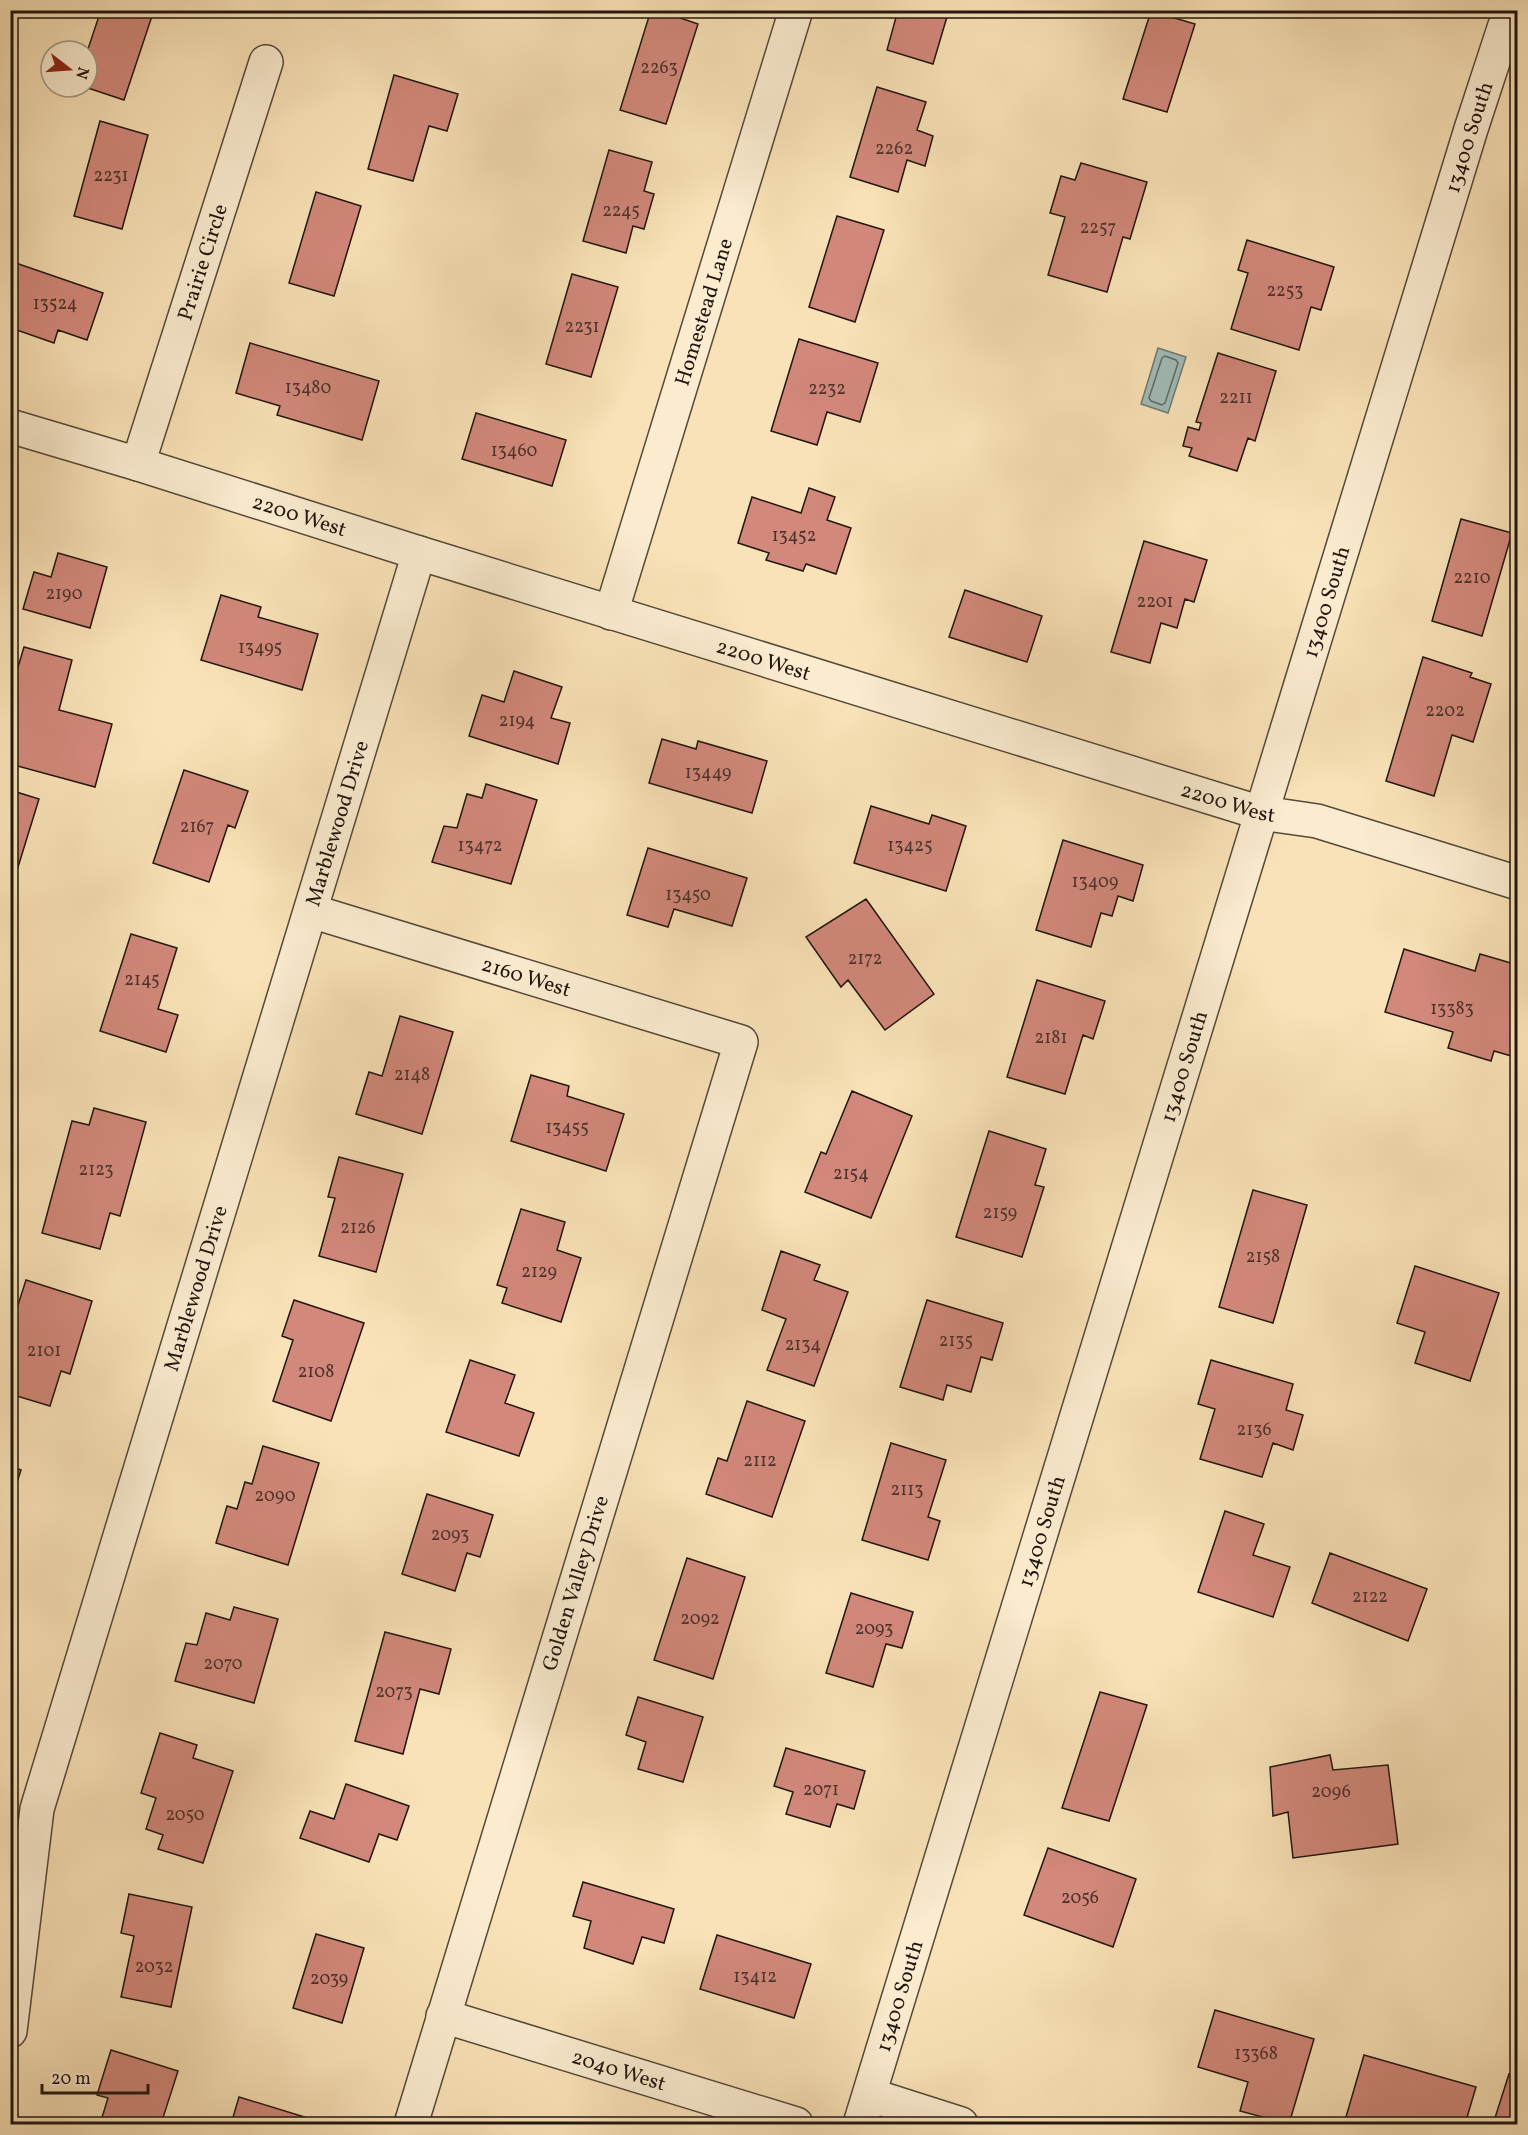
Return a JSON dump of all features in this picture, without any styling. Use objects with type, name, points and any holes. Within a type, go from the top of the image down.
[{"type":"street","name":"Homestead Lane","points":[[611,613],[796,10]]},
{"type":"street","name":"13400 South","points":[[865,2110],[1471,129],[1510,10]]},
{"type":"street","name":"Prairie Circle","points":[[138,464],[266,62]]},
{"type":"street","name":"2200 West","points":[[10,426],[1261,813],[1317,821],[1518,883]]},
{"type":"street","name":"Marblewood Drive","points":[[10,2031],[37,1809],[419,553]]},
{"type":"street","name":"2160 West","points":[[311,911],[741,1042]]},
{"type":"street","name":"Golden Valley Drive","points":[[411,2124],[741,1042]]},
{"type":"street","name":"2040 West","points":[[443,2016],[796,2124]]},
{"type":"street","points":[[865,2110],[961,2124]]},
{"type":"water","points":[[1158,348],[1186,357],[1168,413],[1141,404]]},
{"type":"building","points":[[101,10],[154,10],[124,100],[99,92],[99,39],[91,39]]},
{"type":"building","points":[[651,10],[698,24],[666,124],[620,110]]},
{"type":"building","points":[[898,10],[949,10],[933,64],[887,50]]},
{"type":"building","points":[[1151,11],[1195,24],[1167,112],[1123,99]]},
{"type":"building","points":[[394,75],[458,94],[447,131],[429,126],[413,181],[368,169]]},
{"type":"building","points":[[877,87],[926,102],[917,130],[933,136],[925,166],[907,160],[898,192],[850,177]]},
{"type":"building","points":[[100,121],[148,135],[122,229],[74,216]]},
{"type":"building","points":[[609,150],[652,162],[644,191],[654,194],[644,229],[633,226],[626,253],[583,241]]},
{"type":"building","points":[[1081,163],[1147,182],[1130,239],[1123,237],[1107,292],[1048,275],[1065,217],[1050,213],[1061,176],[1075,180]]},
{"type":"building","points":[[316,192],[361,206],[334,296],[289,283]]},
{"type":"building","points":[[837,216],[884,230],[855,322],[809,307]]},
{"type":"building","points":[[1247,240],[1334,267],[1321,310],[1311,307],[1299,350],[1231,329],[1248,273],[1238,270]]},
{"type":"building","points":[[10,261],[103,293],[87,340],[58,330],[54,343],[14,329],[18,317],[10,314]]},
{"type":"building","points":[[572,274],[618,287],[591,377],[546,364]]},
{"type":"building","points":[[799,339],[878,363],[860,422],[827,412],[817,445],[771,431]]},
{"type":"building","points":[[250,343],[379,381],[362,440],[277,415],[280,406],[236,393]]},
{"type":"building","points":[[1218,353],[1276,371],[1255,441],[1248,438],[1237,471],[1189,456],[1192,448],[1183,446],[1188,427],[1199,430],[1201,423],[1196,422]]},
{"type":"building","points":[[476,413],[566,440],[552,486],[462,459]]},
{"type":"building","points":[[809,488],[835,497],[827,520],[851,528],[836,574],[806,564],[803,571],[766,560],[769,553],[738,543],[752,497],[801,513]]},
{"type":"building","points":[[1461,519],[1512,533],[1482,636],[1432,621]]},
{"type":"building","points":[[1144,541],[1207,560],[1194,602],[1185,599],[1177,628],[1161,623],[1150,663],[1111,652]]},
{"type":"building","points":[[58,553],[107,567],[90,628],[23,609],[34,572],[51,577]]},
{"type":"building","points":[[965,590],[1042,616],[1027,662],[949,637]]},
{"type":"building","points":[[221,595],[261,607],[258,617],[318,634],[302,690],[201,660]]},
{"type":"building","points":[[24,647],[72,660],[59,710],[112,724],[95,787],[10,764],[10,694]]},
{"type":"building","points":[[1423,657],[1472,673],[1470,677],[1491,684],[1473,742],[1452,735],[1434,796],[1386,781]]},
{"type":"building","points":[[514,671],[562,687],[551,718],[570,723],[558,764],[469,736],[482,695],[504,702]]},
{"type":"building","points":[[662,739],[696,749],[698,741],[767,761],[752,813],[649,783]]},
{"type":"building","points":[[184,770],[248,791],[235,828],[228,825],[209,882],[153,863]]},
{"type":"building","points":[[486,784],[537,800],[511,884],[432,862],[444,826],[457,828],[467,794],[482,798]]},
{"type":"building","points":[[10,790],[39,799],[10,893]]},
{"type":"building","points":[[871,806],[929,824],[932,815],[966,826],[946,891],[854,863]]},
{"type":"building","points":[[1063,840],[1143,865],[1133,901],[1118,896],[1112,916],[1101,913],[1091,947],[1036,930]]},
{"type":"building","points":[[648,848],[747,878],[732,926],[674,909],[668,927],[627,915]]},
{"type":"building","points":[[866,899],[934,994],[885,1030],[848,980],[841,987],[806,937]]},
{"type":"building","points":[[131,934],[177,948],[158,1009],[178,1015],[166,1052],[100,1031]]},
{"type":"building","points":[[1404,949],[1475,971],[1480,954],[1518,965],[1518,979],[1511,1002],[1518,1004],[1518,1058],[1494,1051],[1491,1061],[1448,1048],[1453,1032],[1385,1012]]},
{"type":"building","points":[[1037,980],[1105,1001],[1093,1039],[1083,1035],[1065,1094],[1007,1077]]},
{"type":"building","points":[[400,1016],[453,1032],[422,1134],[356,1114],[369,1072],[382,1076]]},
{"type":"building","points":[[531,1075],[569,1086],[567,1096],[624,1114],[606,1171],[511,1141]]},
{"type":"building","points":[[852,1091],[912,1116],[871,1218],[805,1192],[821,1152],[826,1154]]},
{"type":"building","points":[[94,1108],[146,1122],[120,1216],[110,1213],[100,1249],[42,1233],[72,1121],[89,1125]]},
{"type":"building","points":[[989,1131],[1046,1149],[1035,1185],[1044,1187],[1022,1257],[956,1237]]},
{"type":"building","points":[[339,1157],[403,1174],[376,1272],[319,1256],[335,1198],[328,1197]]},
{"type":"building","points":[[1253,1190],[1307,1205],[1273,1323],[1219,1307]]},
{"type":"building","points":[[521,1209],[565,1222],[557,1250],[581,1258],[561,1322],[502,1303],[507,1288],[497,1285]]},
{"type":"building","points":[[781,1251],[820,1265],[814,1280],[848,1292],[814,1386],[767,1370],[786,1319],[762,1310]]},
{"type":"building","points":[[1415,1266],[1499,1293],[1470,1381],[1415,1363],[1425,1332],[1397,1323]]},
{"type":"building","points":[[26,1280],[92,1301],[70,1374],[61,1371],[50,1406],[10,1394],[10,1330]]},
{"type":"building","points":[[294,1300],[364,1323],[331,1421],[273,1401],[293,1340],[282,1336]]},
{"type":"building","points":[[927,1300],[1003,1323],[992,1360],[981,1357],[971,1392],[947,1385],[943,1400],[900,1387]]},
{"type":"building","points":[[470,1360],[515,1375],[505,1403],[534,1413],[519,1456],[446,1432]]},
{"type":"building","points":[[1211,1360],[1293,1384],[1286,1410],[1303,1415],[1293,1450],[1273,1443],[1262,1477],[1200,1459],[1215,1409],[1198,1404]]},
{"type":"building","points":[[747,1401],[805,1421],[772,1517],[706,1494],[718,1458],[727,1461]]},
{"type":"building","points":[[891,1443],[946,1460],[928,1517],[940,1521],[928,1560],[862,1540]]},
{"type":"building","points":[[263,1446],[319,1463],[288,1565],[216,1543],[227,1506],[237,1509],[245,1482],[252,1484]]},
{"type":"building","points":[[10,1466],[21,1470],[10,1504]]},
{"type":"building","points":[[427,1494],[493,1515],[480,1557],[467,1553],[455,1591],[402,1574]]},
{"type":"building","points":[[1225,1511],[1264,1524],[1253,1555],[1290,1567],[1273,1617],[1198,1592]]},
{"type":"building","points":[[10,1529],[17,1531],[10,1553]]},
{"type":"building","points":[[1330,1553],[1427,1589],[1408,1641],[1312,1603]]},
{"type":"building","points":[[687,1558],[745,1577],[713,1679],[654,1660]]},
{"type":"building","points":[[851,1593],[913,1612],[902,1648],[886,1644],[873,1687],[826,1673]]},
{"type":"building","points":[[234,1607],[278,1619],[254,1703],[175,1681],[186,1643],[197,1645],[206,1613],[230,1620]]},
{"type":"building","points":[[385,1632],[451,1649],[439,1694],[420,1689],[403,1754],[355,1741]]},
{"type":"building","points":[[1100,1692],[1147,1705],[1109,1821],[1062,1808]]},
{"type":"building","points":[[638,1697],[703,1717],[683,1782],[638,1769],[646,1742],[626,1735]]},
{"type":"building","points":[[160,1733],[197,1745],[193,1758],[233,1771],[203,1863],[158,1849],[163,1835],[146,1829],[156,1798],[141,1793]]},
{"type":"building","points":[[786,1748],[865,1771],[854,1809],[837,1804],[830,1827],[786,1814],[793,1792],[774,1786]]},
{"type":"building","points":[[1330,1755],[1333,1770],[1388,1765],[1398,1844],[1293,1858],[1288,1812],[1273,1816],[1270,1767]]},
{"type":"building","points":[[346,1784],[409,1806],[397,1840],[379,1834],[369,1862],[300,1838],[310,1811],[334,1819]]},
{"type":"building","points":[[1048,1848],[1136,1879],[1113,1947],[1024,1915]]},
{"type":"building","points":[[583,1882],[674,1909],[664,1943],[642,1937],[633,1964],[584,1948],[591,1921],[573,1916]]},
{"type":"building","points":[[129,1894],[192,1907],[171,2007],[121,1997],[134,1936],[121,1933]]},
{"type":"building","points":[[316,1934],[364,1948],[342,2023],[293,2008]]},
{"type":"building","points":[[717,1935],[811,1964],[794,2018],[700,1989]]},
{"type":"building","points":[[1215,2010],[1314,2039],[1289,2124],[1240,2111],[1248,2082],[1198,2067]]},
{"type":"building","points":[[111,2050],[178,2071],[161,2124],[100,2124],[108,2098],[97,2095]]},
{"type":"building","points":[[1364,2055],[1476,2087],[1465,2124],[1371,2124],[1346,2117]]},
{"type":"building","points":[[1509,2074],[1518,2076],[1518,2124],[1494,2121]]},
{"type":"building","points":[[239,2097],[311,2119],[309,2124],[231,2124]]}]
